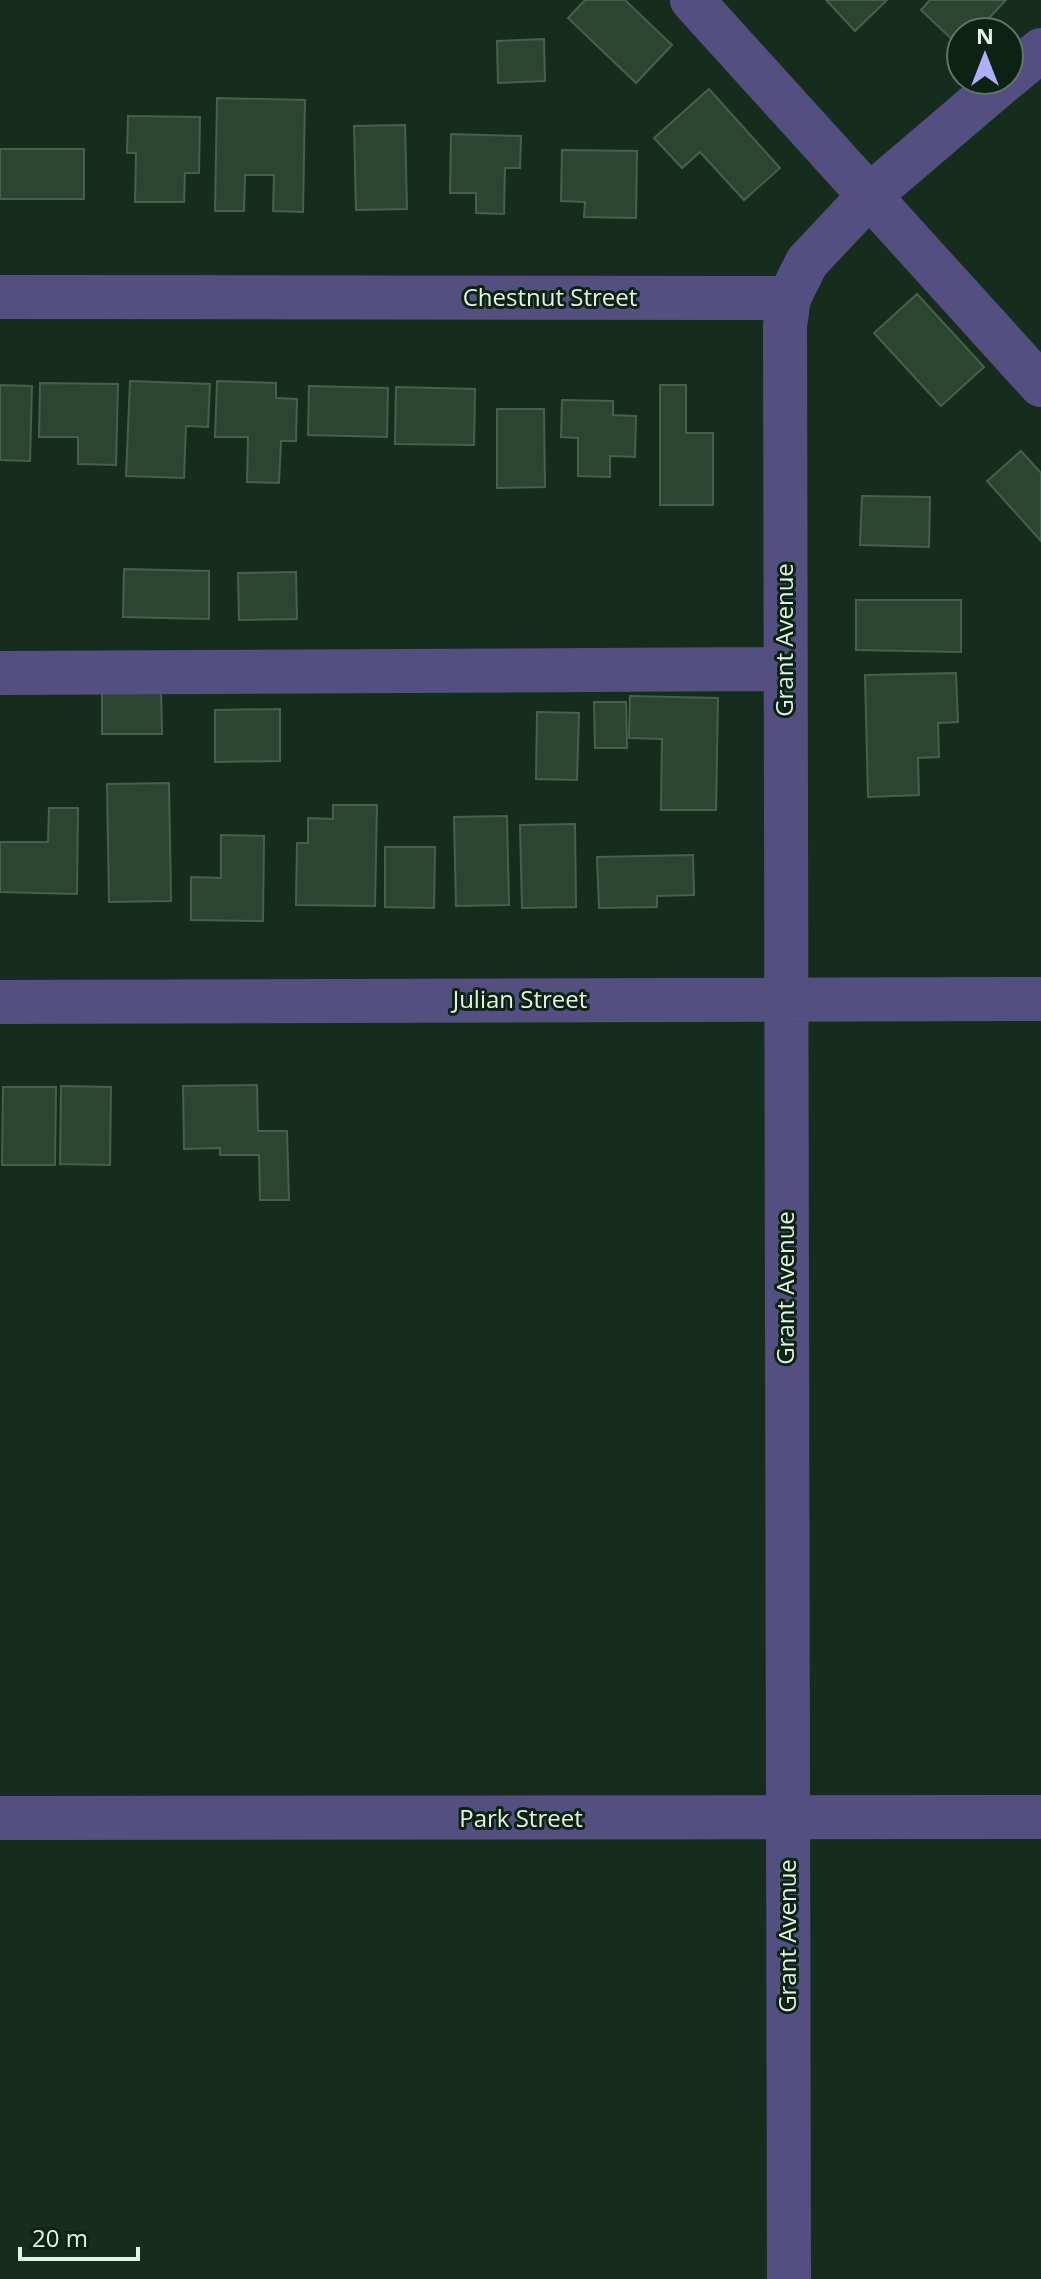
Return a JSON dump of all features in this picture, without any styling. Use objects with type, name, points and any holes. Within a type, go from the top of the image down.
[{"type":"street","points":[[692,0],[1041,385]]},
{"type":"street","points":[[1025,63],[1041,50]]},
{"type":"street","points":[[789,298],[807,262],[869,196],[986,96]]},
{"type":"street","name":"Chestnut Street","points":[[0,297],[789,298]]},
{"type":"street","name":"Grant Avenue","points":[[789,298],[784,354],[789,2279]]},
{"type":"street","points":[[0,673],[785,669]]},
{"type":"street","name":"Julian Street","points":[[0,1002],[1041,999]]},
{"type":"street","name":"Park Street","points":[[0,1818],[1041,1817]]},
{"type":"building","points":[[585,0],[625,0],[672,45],[636,83],[568,18]]},
{"type":"building","points":[[826,0],[887,0],[855,31]]},
{"type":"building","points":[[930,0],[1006,0],[991,16],[945,16],[945,33],[921,10]]},
{"type":"building","points":[[544,39],[545,81],[498,83],[497,41]]},
{"type":"building","points":[[709,89],[780,168],[744,200],[700,152],[682,168],[654,138]]},
{"type":"building","points":[[217,98],[305,100],[303,212],[273,211],[274,175],[245,175],[244,211],[215,211]]},
{"type":"building","points":[[128,116],[200,117],[199,173],[185,173],[184,202],[135,202],[136,153],[127,153]]},
{"type":"building","points":[[405,125],[407,209],[356,210],[354,126]]},
{"type":"building","points":[[451,134],[521,136],[520,168],[505,168],[504,214],[476,213],[476,193],[450,193]]},
{"type":"building","points":[[0,149],[84,149],[84,199],[0,199]]},
{"type":"building","points":[[562,150],[637,151],[636,218],[584,217],[585,202],[561,201]]},
{"type":"building","points":[[917,294],[984,367],[941,406],[874,333]]},
{"type":"building","points":[[130,381],[210,384],[208,427],[186,426],[184,478],[126,476]]},
{"type":"building","points":[[217,381],[276,383],[276,398],[297,399],[296,441],[281,441],[279,483],[247,482],[248,437],[215,437]]},
{"type":"building","points":[[40,383],[118,384],[116,465],[78,464],[78,437],[39,437]]},
{"type":"building","points":[[0,385],[32,386],[30,461],[0,460]]},
{"type":"building","points":[[660,385],[686,385],[686,433],[713,433],[713,505],[660,505]]},
{"type":"building","points":[[309,386],[388,388],[387,437],[308,435]]},
{"type":"building","points":[[396,387],[475,389],[474,445],[395,444]]},
{"type":"building","points":[[562,400],[613,401],[613,415],[636,416],[635,457],[610,456],[610,477],[578,476],[578,438],[561,437]]},
{"type":"building","points":[[497,409],[544,409],[545,487],[497,488]]},
{"type":"building","points":[[1021,451],[1041,473],[1041,541],[987,481]]},
{"type":"building","points":[[862,496],[930,497],[929,547],[860,545]]},
{"type":"building","points":[[124,569],[209,571],[209,619],[123,617]]},
{"type":"building","points":[[296,572],[297,619],[239,620],[238,573]]},
{"type":"building","points":[[856,600],[961,600],[961,652],[856,650]]},
{"type":"building","points":[[956,673],[958,722],[938,723],[939,757],[918,758],[919,795],[868,797],[865,675]]},
{"type":"building","points":[[161,691],[162,734],[102,734],[102,692]]},
{"type":"building","points":[[630,696],[718,698],[716,810],[661,810],[662,739],[629,738]]},
{"type":"building","points":[[594,702],[626,702],[627,748],[595,748]]},
{"type":"building","points":[[280,709],[280,761],[215,762],[215,710]]},
{"type":"building","points":[[537,712],[579,713],[577,780],[536,779]]},
{"type":"building","points":[[169,783],[171,901],[109,902],[107,784]]},
{"type":"building","points":[[333,805],[377,805],[375,906],[296,905],[297,843],[308,843],[308,818],[333,819]]},
{"type":"building","points":[[49,808],[78,808],[77,894],[0,892],[0,842],[48,842]]},
{"type":"building","points":[[507,816],[509,905],[456,906],[454,817]]},
{"type":"building","points":[[575,824],[576,907],[522,908],[520,825]]},
{"type":"building","points":[[221,835],[264,836],[263,921],[191,920],[191,877],[221,878]]},
{"type":"building","points":[[385,847],[435,847],[434,908],[385,907]]},
{"type":"building","points":[[693,855],[694,895],[657,896],[657,907],[599,908],[597,857]]},
{"type":"building","points":[[257,1085],[258,1131],[287,1131],[289,1200],[260,1200],[259,1155],[220,1155],[220,1148],[184,1149],[183,1086]]},
{"type":"building","points":[[61,1086],[111,1087],[110,1165],[60,1164]]},
{"type":"building","points":[[3,1087],[56,1087],[55,1165],[2,1165]]}]
